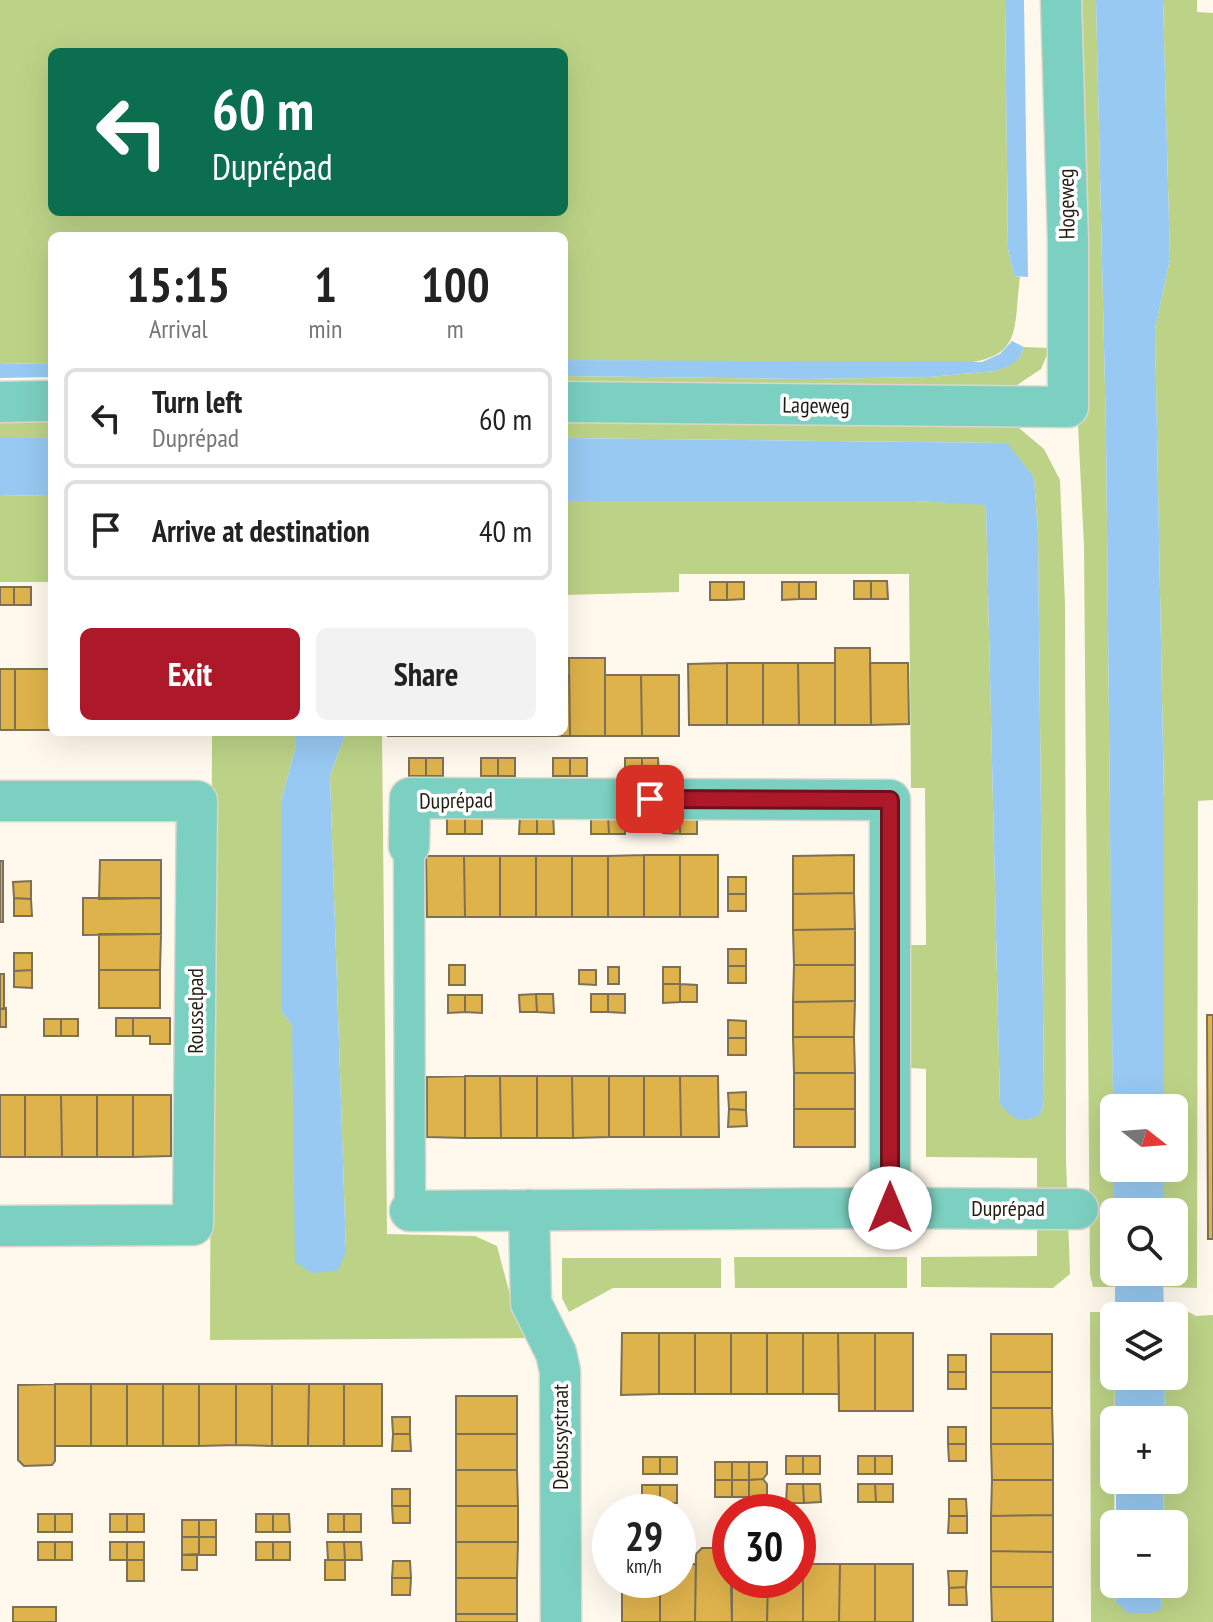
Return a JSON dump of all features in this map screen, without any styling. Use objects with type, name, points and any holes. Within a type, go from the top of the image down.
[{"type":"street","name":"Hogeweg","points":[[1061,0],[1068,241],[1068,407]]},
{"type":"street","points":[[0,402],[48,401]]},
{"type":"street","name":"Lageweg","points":[[568,402],[1068,407]]},
{"type":"street","name":"Duprépad","points":[[890,1208],[890,800],[410,798],[410,1211],[1078,1209]]},
{"type":"street","name":"Rousselpad","points":[[0,801],[197,801],[193,1225],[0,1226]]},
{"type":"street","name":"Debussystraat","points":[[529,1210],[531,1303],[556,1353],[560,1371],[561,1622]]},
{"type":"green space","points":[[0,0],[1005,0],[1008,249],[1014,276],[1020,277],[1010,340],[1004,349],[993,356],[956,364],[568,360],[568,232],[48,232],[48,363],[0,364]]},
{"type":"green space","points":[[1073,0],[1096,0],[1106,432],[1113,1094],[1100,1094],[1100,1182],[1114,1182],[1114,1198],[1100,1198],[1100,1286],[1115,1287],[1093,1287],[1090,1275],[1084,546],[1077,405]]},
{"type":"green space","points":[[1163,0],[1197,0],[1197,12],[1213,13],[1213,800],[1198,801],[1197,1288],[1163,1287],[1188,1286],[1188,1198],[1163,1198],[1163,1182],[1188,1182],[1188,1094],[1164,1094],[1164,801],[1155,329],[1170,259]]},
{"type":"green space","points":[[1024,347],[1050,348],[1041,369],[1011,389],[568,392],[568,376],[929,377],[995,371],[1020,357]]},
{"type":"green space","points":[[48,409],[48,438],[0,438],[0,410]]},
{"type":"green space","points":[[568,410],[1003,420],[1019,428],[1044,449],[1060,480],[1065,604],[1066,1160],[1070,1274],[1053,1288],[921,1287],[921,1257],[1037,1256],[1037,1158],[926,1157],[926,1069],[910,1068],[909,945],[926,945],[925,788],[911,788],[909,574],[679,574],[679,592],[568,595],[568,501],[913,501],[986,504],[1000,1104],[1041,1114],[1044,1099],[1038,533],[1034,477],[1006,443],[568,438]]},
{"type":"green space","points":[[0,495],[48,496],[48,582],[0,582]]},
{"type":"green space","points":[[212,736],[296,736],[281,801],[281,1011],[292,1025],[346,1251],[330,776],[345,736],[382,736],[387,1234],[475,1236],[497,1246],[513,1306],[532,1338],[210,1340]]},
{"type":"green space","points":[[734,1257],[907,1257],[907,1288],[735,1288]]},
{"type":"green space","points":[[562,1258],[721,1258],[721,1288],[613,1288],[569,1312],[562,1298]]},
{"type":"green space","points":[[1090,1312],[1100,1312],[1100,1390],[1115,1390],[1115,1406],[1100,1406],[1100,1494],[1114,1494],[1114,1510],[1100,1510],[1100,1598],[1116,1598],[1116,1602],[1161,1609],[1161,1598],[1188,1598],[1188,1510],[1163,1510],[1164,1494],[1188,1494],[1188,1406],[1165,1406],[1164,1390],[1188,1390],[1188,1312],[1196,1316],[1213,1315],[1213,1622],[1091,1622]]},
{"type":"water","points":[[1005,0],[1024,0],[1028,277],[1014,276],[1008,249]]},
{"type":"water","points":[[1096,0],[1163,0],[1170,259],[1155,329],[1164,801],[1164,1094],[1113,1094],[1106,432]]},
{"type":"water","points":[[1012,341],[1024,347],[1020,357],[1011,365],[995,371],[929,377],[568,376],[568,360],[982,362],[1000,354]]},
{"type":"water","points":[[48,363],[48,377],[0,378],[0,364]]},
{"type":"water","points":[[0,438],[48,438],[48,496],[0,495]]},
{"type":"water","points":[[568,438],[1007,443],[1034,477],[1038,533],[1044,1099],[1041,1114],[1023,1120],[1010,1114],[1000,1104],[986,505],[913,501],[568,501]]},
{"type":"water","points":[[296,736],[345,736],[330,776],[346,1251],[338,1271],[312,1273],[295,1262],[292,1025],[281,1011],[281,801]]},
{"type":"water","points":[[1114,1182],[1163,1182],[1163,1198],[1114,1198]]},
{"type":"water","points":[[1115,1286],[1163,1286],[1164,1302],[1115,1302]]},
{"type":"water","points":[[1115,1390],[1164,1390],[1165,1406],[1115,1406]]},
{"type":"water","points":[[1116,1494],[1164,1494],[1163,1510],[1116,1510]]},
{"type":"water","points":[[1116,1598],[1161,1598],[1161,1609],[1152,1613],[1129,1613],[1116,1602]]},
{"type":"building","points":[[854,581],[871,581],[871,599],[854,599]]},
{"type":"building","points":[[871,581],[887,581],[888,599],[871,599]]},
{"type":"building","points":[[710,582],[727,582],[727,600],[710,600]]},
{"type":"building","points":[[727,582],[744,582],[744,599],[727,600]]},
{"type":"building","points":[[782,582],[799,582],[799,599],[782,600]]},
{"type":"building","points":[[799,582],[816,582],[816,599],[799,599]]},
{"type":"building","points":[[0,587],[14,587],[14,605],[0,605]]},
{"type":"building","points":[[14,587],[31,587],[31,605],[14,605]]},
{"type":"building","points":[[835,648],[870,648],[871,725],[835,725]]},
{"type":"building","points":[[569,658],[605,658],[605,736],[570,736]]},
{"type":"building","points":[[727,663],[763,663],[763,725],[727,725]]},
{"type":"building","points":[[727,663],[727,725],[689,725],[688,664]]},
{"type":"building","points":[[763,663],[798,663],[799,725],[763,725]]},
{"type":"building","points":[[798,663],[835,663],[835,725],[799,725]]},
{"type":"building","points":[[870,663],[908,663],[909,724],[871,725]]},
{"type":"building","points":[[0,669],[15,669],[15,730],[0,730]]},
{"type":"building","points":[[15,669],[48,669],[48,730],[15,730]]},
{"type":"building","points":[[568,675],[569,675],[568,736]]},
{"type":"building","points":[[605,675],[641,675],[642,736],[605,736]]},
{"type":"building","points":[[641,675],[679,675],[679,736],[642,736]]},
{"type":"building","points":[[409,758],[426,758],[426,776],[409,776]]},
{"type":"building","points":[[426,758],[443,758],[443,776],[426,776]]},
{"type":"building","points":[[481,758],[498,758],[498,776],[481,776]]},
{"type":"building","points":[[498,758],[515,758],[515,776],[498,776]]},
{"type":"building","points":[[553,758],[570,758],[570,776],[553,776]]},
{"type":"building","points":[[570,758],[587,758],[587,776],[570,776]]},
{"type":"building","points":[[625,758],[642,758],[642,776],[625,776]]},
{"type":"building","points":[[642,758],[658,758],[659,776],[642,776]]},
{"type":"building","points":[[553,815],[554,834],[537,834],[537,816]]},
{"type":"building","points":[[608,815],[609,834],[591,834],[591,816]]},
{"type":"building","points":[[608,815],[625,815],[625,834],[609,834]]},
{"type":"building","points":[[663,815],[680,815],[680,834],[663,833]]},
{"type":"building","points":[[680,815],[697,815],[697,834],[680,834]]},
{"type":"building","points":[[447,816],[465,816],[465,834],[447,834]]},
{"type":"building","points":[[465,816],[482,816],[482,834],[465,834]]},
{"type":"building","points":[[520,816],[537,816],[537,834],[519,834]]},
{"type":"building","points":[[644,855],[644,917],[608,917],[608,856]]},
{"type":"building","points":[[644,855],[680,855],[680,917],[644,917]]},
{"type":"building","points":[[680,855],[718,855],[718,917],[680,917]]},
{"type":"building","points":[[854,855],[854,893],[793,894],[793,856]]},
{"type":"building","points":[[426,856],[464,856],[465,917],[427,917]]},
{"type":"building","points":[[464,856],[500,856],[500,917],[465,917]]},
{"type":"building","points":[[500,856],[536,856],[536,917],[500,917]]},
{"type":"building","points":[[536,856],[572,856],[572,917],[536,917]]},
{"type":"building","points":[[572,856],[608,856],[608,917],[572,917]]},
{"type":"building","points":[[100,860],[161,860],[161,898],[99,899]]},
{"type":"building","points":[[0,861],[3,861],[3,922],[0,922]]},
{"type":"building","points":[[728,877],[746,877],[746,894],[728,894]]},
{"type":"building","points":[[31,881],[31,899],[14,898],[13,882]]},
{"type":"building","points":[[854,893],[855,929],[793,930],[793,894]]},
{"type":"building","points":[[728,894],[746,894],[746,911],[728,911]]},
{"type":"building","points":[[14,898],[31,899],[32,916],[14,916]]},
{"type":"building","points":[[83,898],[161,898],[161,934],[83,935]]},
{"type":"building","points":[[855,929],[855,965],[794,965],[793,930]]},
{"type":"building","points":[[99,934],[161,934],[160,970],[99,970]]},
{"type":"building","points":[[728,949],[746,949],[746,966],[728,966]]},
{"type":"building","points":[[14,953],[32,953],[32,970],[14,971]]},
{"type":"building","points":[[449,965],[465,965],[465,985],[449,985]]},
{"type":"building","points":[[794,965],[855,965],[855,1001],[793,1002]]},
{"type":"building","points":[[728,966],[746,966],[746,983],[728,983]]},
{"type":"building","points":[[608,967],[619,967],[619,984],[608,984]]},
{"type":"building","points":[[663,967],[680,967],[680,984],[663,984]]},
{"type":"building","points":[[32,970],[32,988],[14,987],[14,971]]},
{"type":"building","points":[[99,970],[160,970],[160,1008],[99,1008]]},
{"type":"building","points":[[579,970],[596,970],[596,985],[579,984]]},
{"type":"building","points":[[0,974],[4,974],[4,1009],[0,1009]]},
{"type":"building","points":[[663,984],[680,984],[680,1002],[663,1003]]},
{"type":"building","points":[[680,984],[697,985],[697,1002],[680,1002]]},
{"type":"building","points":[[536,994],[553,994],[554,1013],[537,1012]]},
{"type":"building","points":[[536,994],[537,1012],[520,1012],[519,995]]},
{"type":"building","points":[[591,994],[608,994],[608,1012],[591,1012]]},
{"type":"building","points":[[608,994],[625,994],[625,1013],[608,1012]]},
{"type":"building","points":[[448,995],[465,995],[465,1012],[448,1013]]},
{"type":"building","points":[[465,995],[482,995],[482,1013],[465,1012]]},
{"type":"building","points":[[855,1001],[854,1037],[793,1037],[793,1002]]},
{"type":"building","points":[[6,1008],[6,1027],[0,1027],[0,1009]]},
{"type":"building","points":[[1207,1015],[1213,1015],[1213,1239],[1208,1239]]},
{"type":"building","points":[[116,1018],[133,1018],[133,1036],[116,1036]]},
{"type":"building","points":[[133,1018],[170,1018],[170,1044],[150,1044],[150,1036],[133,1036]]},
{"type":"building","points":[[44,1019],[61,1019],[61,1036],[44,1036]]},
{"type":"building","points":[[61,1019],[78,1019],[78,1036],[61,1036]]},
{"type":"building","points":[[728,1020],[746,1021],[746,1038],[728,1038]]},
{"type":"building","points":[[793,1037],[854,1037],[855,1073],[794,1073]]},
{"type":"building","points":[[728,1038],[746,1038],[746,1055],[728,1055]]},
{"type":"building","points":[[794,1073],[855,1073],[855,1109],[794,1109]]},
{"type":"building","points":[[465,1076],[465,1138],[427,1137],[427,1077]]},
{"type":"building","points":[[465,1076],[500,1076],[501,1138],[465,1138]]},
{"type":"building","points":[[500,1076],[537,1076],[537,1138],[501,1138]]},
{"type":"building","points":[[537,1076],[572,1076],[573,1138],[537,1138]]},
{"type":"building","points":[[572,1076],[609,1076],[609,1137],[573,1138]]},
{"type":"building","points":[[609,1076],[644,1076],[644,1137],[609,1137]]},
{"type":"building","points":[[644,1076],[680,1076],[681,1137],[644,1137]]},
{"type":"building","points":[[680,1076],[718,1076],[719,1137],[681,1137]]},
{"type":"building","points":[[746,1092],[746,1110],[729,1109],[728,1093]]},
{"type":"building","points":[[0,1095],[25,1095],[25,1157],[0,1157]]},
{"type":"building","points":[[25,1095],[61,1095],[62,1157],[25,1157]]},
{"type":"building","points":[[61,1095],[97,1095],[97,1157],[62,1157]]},
{"type":"building","points":[[97,1095],[133,1095],[133,1157],[97,1157]]},
{"type":"building","points":[[133,1095],[171,1095],[171,1156],[133,1157]]},
{"type":"building","points":[[729,1109],[746,1110],[747,1126],[728,1127]]},
{"type":"building","points":[[794,1109],[855,1109],[855,1147],[794,1147]]},
{"type":"building","points":[[622,1333],[659,1333],[659,1394],[621,1395]]},
{"type":"building","points":[[659,1333],[695,1333],[695,1394],[659,1394]]},
{"type":"building","points":[[695,1333],[731,1333],[731,1394],[695,1394]]},
{"type":"building","points":[[731,1333],[767,1333],[767,1394],[731,1394]]},
{"type":"building","points":[[767,1333],[803,1333],[803,1394],[767,1394]]},
{"type":"building","points":[[803,1333],[838,1333],[839,1394],[803,1394]]},
{"type":"building","points":[[838,1333],[875,1333],[875,1411],[839,1411]]},
{"type":"building","points":[[875,1333],[913,1333],[913,1411],[875,1411]]},
{"type":"building","points":[[991,1334],[1052,1334],[1052,1372],[991,1372]]},
{"type":"building","points":[[948,1355],[966,1355],[966,1372],[948,1372]]},
{"type":"building","points":[[948,1372],[966,1372],[966,1389],[948,1389]]},
{"type":"building","points":[[991,1372],[1052,1372],[1052,1408],[991,1408]]},
{"type":"building","points":[[55,1384],[91,1384],[91,1446],[55,1446]]},
{"type":"building","points":[[55,1384],[55,1461],[52,1465],[24,1466],[18,1460],[18,1385]]},
{"type":"building","points":[[91,1384],[127,1384],[127,1446],[91,1446]]},
{"type":"building","points":[[127,1384],[163,1384],[163,1446],[127,1446]]},
{"type":"building","points":[[163,1384],[199,1384],[199,1446],[163,1446]]},
{"type":"building","points":[[199,1384],[236,1384],[236,1445],[199,1446]]},
{"type":"building","points":[[236,1384],[272,1384],[272,1446],[236,1445]]},
{"type":"building","points":[[272,1384],[309,1384],[308,1446],[272,1446]]},
{"type":"building","points":[[309,1384],[344,1384],[344,1446],[308,1446]]},
{"type":"building","points":[[344,1384],[382,1384],[382,1446],[344,1446]]},
{"type":"building","points":[[456,1396],[517,1396],[517,1434],[456,1434]]},
{"type":"building","points":[[991,1408],[1052,1408],[1053,1444],[991,1444]]},
{"type":"building","points":[[392,1417],[410,1417],[410,1434],[393,1434]]},
{"type":"building","points":[[948,1427],[966,1427],[966,1444],[948,1444]]},
{"type":"building","points":[[393,1434],[410,1434],[411,1451],[392,1451]]},
{"type":"building","points":[[456,1434],[517,1434],[517,1470],[456,1470]]},
{"type":"building","points":[[948,1444],[966,1444],[966,1461],[949,1461]]},
{"type":"building","points":[[991,1444],[1053,1444],[1053,1480],[992,1480]]},
{"type":"building","points":[[786,1456],[803,1456],[803,1474],[786,1474]]},
{"type":"building","points":[[803,1456],[820,1456],[820,1474],[803,1474]]},
{"type":"building","points":[[858,1456],[875,1456],[875,1474],[858,1474]]},
{"type":"building","points":[[875,1456],[892,1456],[892,1474],[875,1474]]},
{"type":"building","points":[[643,1457],[660,1457],[660,1474],[643,1474]]},
{"type":"building","points":[[660,1457],[677,1457],[677,1474],[660,1474]]},
{"type":"building","points":[[715,1462],[732,1462],[732,1480],[715,1480]]},
{"type":"building","points":[[732,1462],[749,1462],[749,1480],[732,1480]]},
{"type":"building","points":[[749,1462],[767,1462],[767,1474],[763,1479],[749,1480]]},
{"type":"building","points":[[456,1470],[517,1470],[518,1506],[456,1506]]},
{"type":"building","points":[[763,1479],[767,1484],[767,1494],[749,1494],[749,1480]]},
{"type":"building","points":[[715,1480],[732,1480],[732,1494],[715,1494]]},
{"type":"building","points":[[732,1480],[749,1480],[749,1494],[732,1494]]},
{"type":"building","points":[[992,1480],[1053,1480],[1053,1515],[991,1516]]},
{"type":"building","points":[[787,1484],[803,1484],[804,1494],[786,1494]]},
{"type":"building","points":[[803,1484],[820,1484],[821,1502],[816,1502],[816,1494],[804,1494]]},
{"type":"building","points":[[858,1484],[875,1484],[876,1502],[858,1502]]},
{"type":"building","points":[[875,1484],[893,1484],[893,1502],[876,1502]]},
{"type":"building","points":[[642,1485],[660,1485],[660,1494],[642,1494]]},
{"type":"building","points":[[660,1485],[677,1485],[677,1494],[660,1494]]},
{"type":"building","points":[[392,1489],[410,1489],[410,1506],[392,1506]]},
{"type":"building","points":[[949,1499],[966,1499],[967,1516],[949,1516]]},
{"type":"building","points":[[392,1506],[410,1506],[410,1523],[393,1523]]},
{"type":"building","points":[[456,1506],[518,1506],[518,1542],[456,1542]]},
{"type":"building","points":[[38,1514],[55,1514],[55,1532],[38,1532]]},
{"type":"building","points":[[55,1514],[72,1514],[72,1532],[55,1532]]},
{"type":"building","points":[[110,1514],[127,1514],[127,1532],[110,1532]]},
{"type":"building","points":[[127,1514],[144,1514],[144,1532],[127,1532]]},
{"type":"building","points":[[256,1514],[273,1514],[273,1532],[256,1532]]},
{"type":"building","points":[[273,1514],[289,1514],[290,1532],[273,1532]]},
{"type":"building","points":[[328,1514],[344,1514],[344,1532],[328,1532]]},
{"type":"building","points":[[344,1514],[361,1514],[361,1532],[344,1532]]},
{"type":"building","points":[[1053,1515],[1053,1552],[991,1551],[991,1516]]},
{"type":"building","points":[[949,1516],[967,1516],[967,1533],[948,1533]]},
{"type":"building","points":[[182,1520],[199,1520],[199,1537],[182,1537]]},
{"type":"building","points":[[199,1520],[216,1520],[216,1537],[199,1537]]},
{"type":"building","points":[[182,1537],[199,1537],[199,1555],[182,1555]]},
{"type":"building","points":[[199,1537],[216,1537],[216,1555],[199,1555]]},
{"type":"building","points":[[38,1542],[55,1542],[55,1560],[38,1560]]},
{"type":"building","points":[[55,1542],[72,1542],[72,1560],[55,1560]]},
{"type":"building","points":[[110,1542],[127,1542],[127,1560],[110,1560]]},
{"type":"building","points":[[127,1542],[144,1542],[144,1560],[127,1560]]},
{"type":"building","points":[[256,1542],[273,1542],[273,1560],[256,1560]]},
{"type":"building","points":[[273,1542],[290,1542],[290,1560],[273,1560]]},
{"type":"building","points":[[327,1542],[344,1542],[345,1560],[328,1560]]},
{"type":"building","points":[[344,1542],[361,1542],[362,1560],[345,1560]]},
{"type":"building","points":[[456,1542],[518,1542],[517,1578],[456,1578]]},
{"type":"building","points":[[702,1548],[712,1548],[712,1598],[731,1598],[732,1622],[695,1622],[696,1554]]},
{"type":"building","points":[[991,1551],[1053,1552],[1053,1587],[991,1587]]},
{"type":"building","points":[[197,1554],[197,1570],[182,1570],[182,1555]]},
{"type":"building","points":[[127,1560],[144,1560],[144,1581],[127,1581]]},
{"type":"building","points":[[325,1560],[345,1560],[345,1580],[325,1580]]},
{"type":"building","points":[[393,1561],[410,1561],[411,1578],[392,1578]]},
{"type":"building","points":[[816,1564],[840,1564],[839,1622],[803,1622],[803,1598],[816,1598]]},
{"type":"building","points":[[840,1564],[875,1564],[875,1622],[839,1622]]},
{"type":"building","points":[[875,1564],[913,1564],[913,1622],[875,1622]]},
{"type":"building","points":[[948,1571],[967,1571],[966,1587],[949,1588]]},
{"type":"building","points":[[392,1578],[411,1578],[410,1595],[392,1595]]},
{"type":"building","points":[[456,1578],[517,1578],[517,1614],[456,1614]]},
{"type":"building","points":[[966,1587],[967,1605],[949,1605],[949,1588]]},
{"type":"building","points":[[991,1587],[1053,1587],[1053,1622],[992,1622]]},
{"type":"building","points":[[622,1598],[660,1598],[660,1622],[622,1622]]},
{"type":"building","points":[[660,1598],[695,1598],[695,1622],[660,1622]]},
{"type":"building","points":[[732,1598],[768,1598],[767,1622],[732,1622]]},
{"type":"building","points":[[768,1598],[803,1598],[803,1622],[767,1622]]},
{"type":"building","points":[[13,1607],[56,1607],[56,1622],[13,1622]]},
{"type":"building","points":[[456,1614],[517,1614],[517,1622],[456,1622]]},
{"type":"route","points":[[650,799],[890,800],[890,1208]]}]
